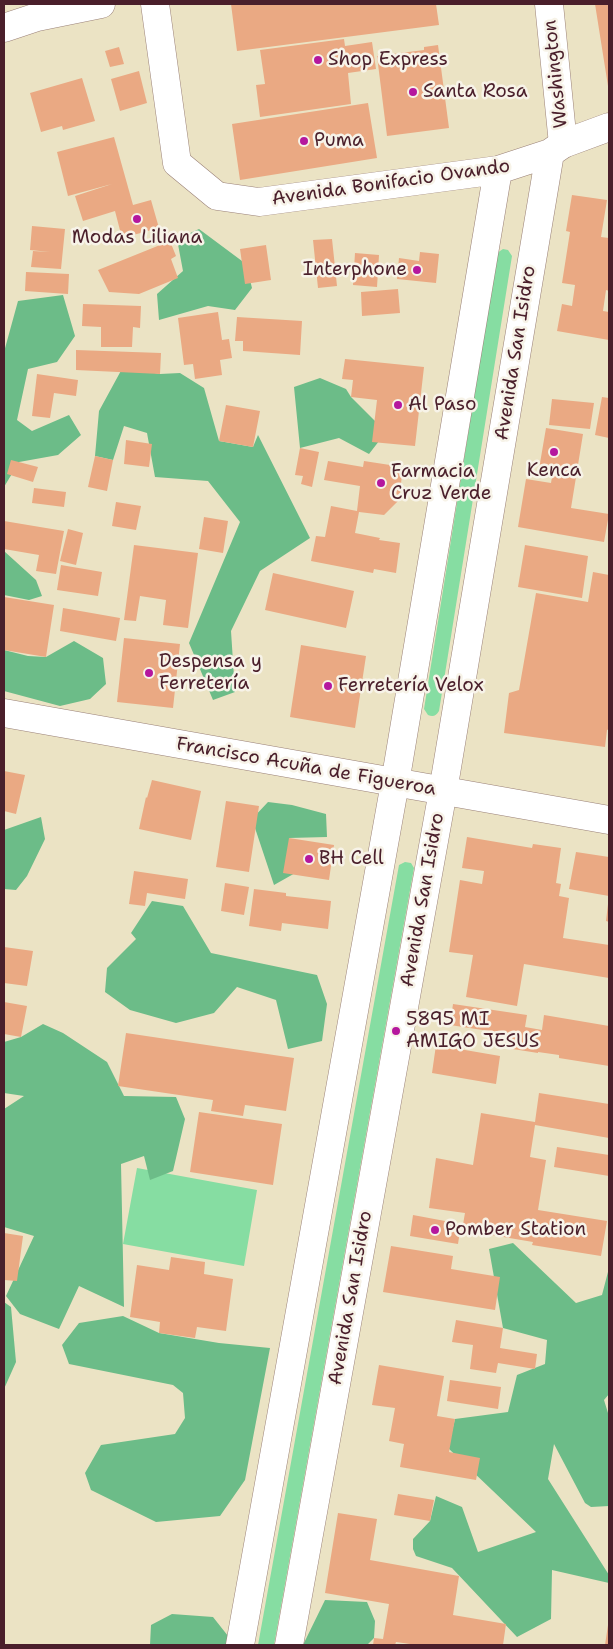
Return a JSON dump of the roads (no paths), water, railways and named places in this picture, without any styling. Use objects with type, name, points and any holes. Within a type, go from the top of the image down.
[{"type":"main road","points":[[4,28],[37,18],[101,4]]},
{"type":"main road","name":"Avenida Bonifacio Ovando","points":[[156,4],[177,163],[217,196],[259,202],[498,170],[609,127]]},
{"type":"main road","name":"Washington","points":[[549,4],[557,148]]},
{"type":"main road","name":"Avenida San Isidro","points":[[289,1645],[557,148]]},
{"type":"main road","points":[[240,1645],[395,783],[498,170]]},
{"type":"main road","name":"Francisco Acuña de Figueroa","points":[[4,713],[609,820]]},
{"type":"place","name":"Shop Express","points":[[318,60]]},
{"type":"place","name":"Santa Rosa","points":[[413,92]]},
{"type":"place","name":"Puma","points":[[304,141]]},
{"type":"place","name":"Modas Liliana","points":[[137,219]]},
{"type":"place","name":"Interphone","points":[[417,270]]},
{"type":"place","name":"Al Paso","points":[[398,405]]},
{"type":"place","name":"Kenca","points":[[554,452]]},
{"type":"place","name":"Farmacia Cruz Verde","points":[[381,483]]},
{"type":"place","name":"Despensa y Ferretería","points":[[149,673]]},
{"type":"place","name":"Ferretería Velox","points":[[328,686]]},
{"type":"place","name":"BH Cell","points":[[309,859]]},
{"type":"place","name":"5895 MI AMIGO JESUS","points":[[396,1031]]},
{"type":"place","name":"Pomber Station","points":[[435,1230]]}]
